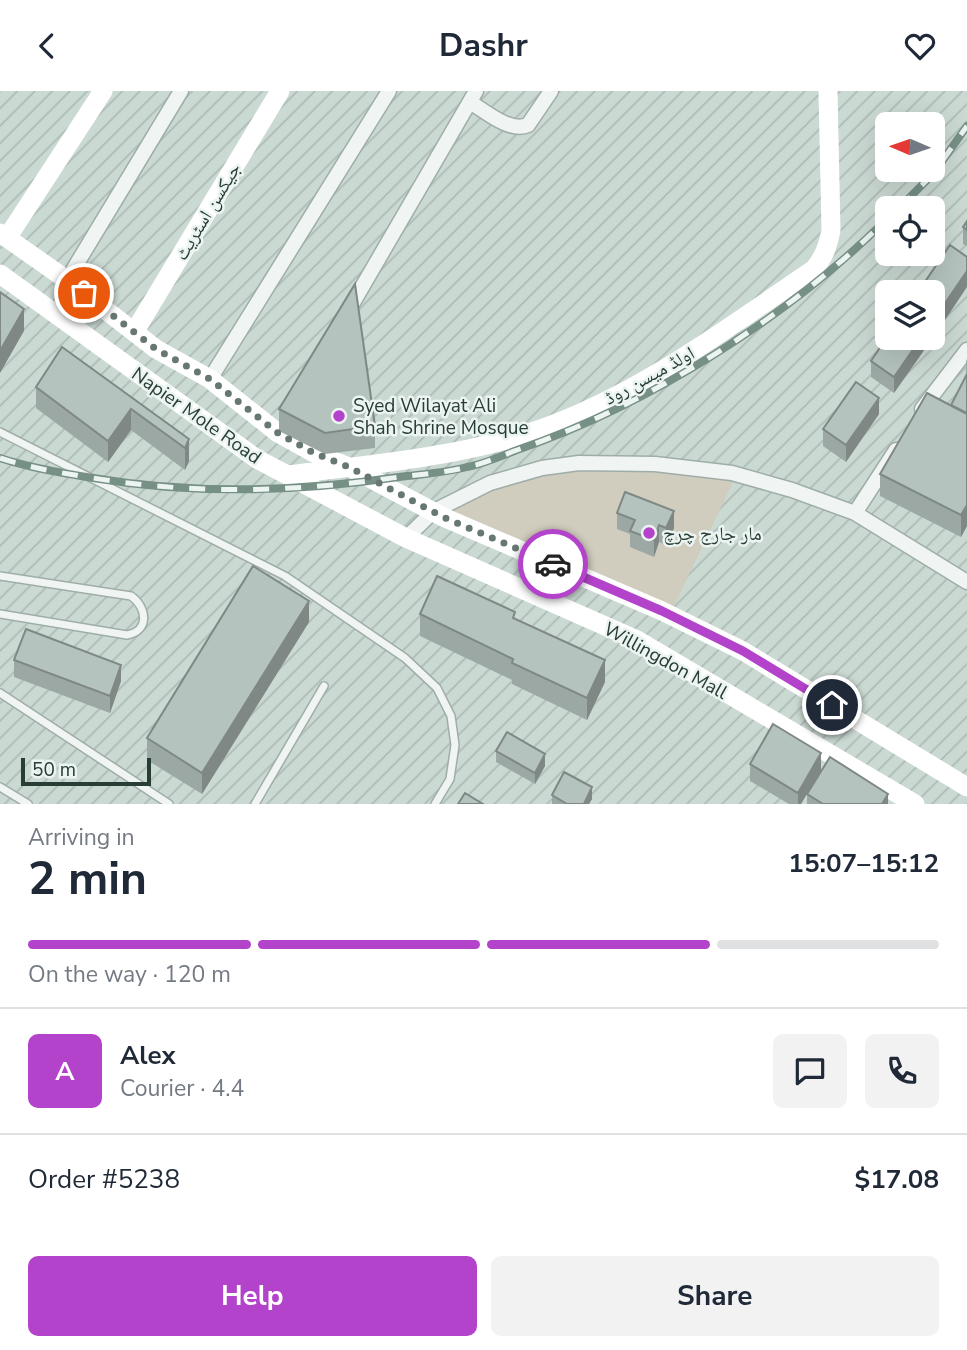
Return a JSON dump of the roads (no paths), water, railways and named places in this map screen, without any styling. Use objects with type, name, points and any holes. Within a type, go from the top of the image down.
[{"type":"main road","points":[[3,235],[103,91]]},
{"type":"main road","name":"جیکسن اسٹریٹ","points":[[135,331],[280,91]]},
{"type":"main road","name":"اولڈ میسن روڈ","points":[[288,475],[370,466],[460,451],[514,438],[561,421],[677,362],[814,269],[822,259],[831,230],[828,91]]},
{"type":"main road","name":"Napier Mole Road","points":[[3,235],[156,349],[210,379],[278,424],[314,453],[349,467],[439,514]]},
{"type":"main road","name":"Napier Mole Road","points":[[0,274],[257,459],[406,538]]},
{"type":"main road","name":"Willingdon Mall","points":[[439,514],[662,611],[743,651],[967,787]]},
{"type":"main road","name":"Willingdon Mall","points":[[406,538],[637,640],[915,804]]},
{"type":"street","points":[[67,281],[181,91]]},
{"type":"street","points":[[210,379],[389,91]]},
{"type":"street","points":[[336,331],[473,96],[510,126],[523,128],[528,125],[551,91]]},
{"type":"street","points":[[855,513],[908,432],[967,350]]},
{"type":"street","points":[[406,538],[490,483],[542,468],[579,463],[655,464],[732,473],[792,490],[855,513],[967,582]]},
{"type":"lane","points":[[0,432],[285,576],[405,658],[436,688],[451,716],[455,745],[450,779],[435,804]]},
{"type":"lane","points":[[0,576],[131,596],[139,601],[144,614],[141,629],[127,635],[0,614]]},
{"type":"lane","points":[[255,804],[324,686]]},
{"type":"lane","points":[[0,693],[169,804]]},
{"type":"lane","points":[[0,787],[28,804]]},
{"type":"railway","points":[[911,196],[933,174],[967,126]]},
{"type":"railway","points":[[0,458],[93,478],[208,489],[322,486],[473,466],[567,431],[666,383],[761,323],[806,290],[875,230]]},
{"type":"place","name":"Syed Wilayat Ali Shah Shrine Mosque","points":[[339,416]]},
{"type":"place","name":"مار جارج چرچ","points":[[649,533]]}]
